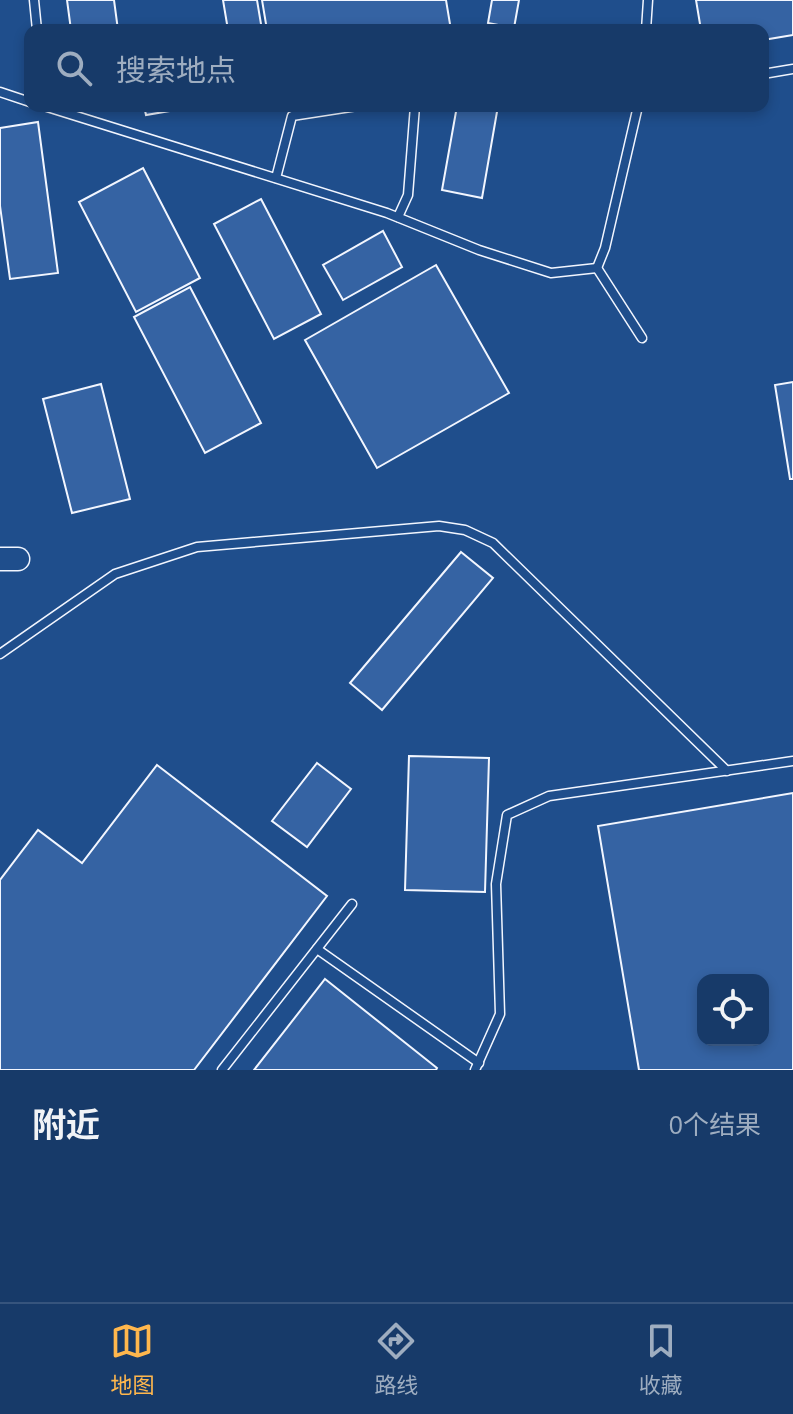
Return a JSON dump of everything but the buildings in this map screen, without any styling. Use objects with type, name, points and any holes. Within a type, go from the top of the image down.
[{"type":"lane","points":[[34,0],[36,24]]},
{"type":"lane","points":[[646,24],[648,0]]},
{"type":"lane","points":[[769,73],[793,69]]},
{"type":"lane","points":[[0,92],[24,100]]},
{"type":"lane","points":[[64,112],[398,217],[479,250],[551,273],[597,268]]},
{"type":"lane","points":[[276,178],[292,116],[318,112]]},
{"type":"lane","points":[[398,217],[408,195],[415,112]]},
{"type":"lane","points":[[597,268],[605,248],[637,112]]},
{"type":"lane","points":[[597,268],[642,338]]},
{"type":"lane","points":[[0,654],[115,574],[197,547],[439,526],[465,530],[493,543],[727,771]]},
{"type":"lane","points":[[317,949],[477,1067],[500,1014],[496,884],[507,815],[549,796],[793,761]]},
{"type":"lane","points":[[222,1070],[352,904]]}]
